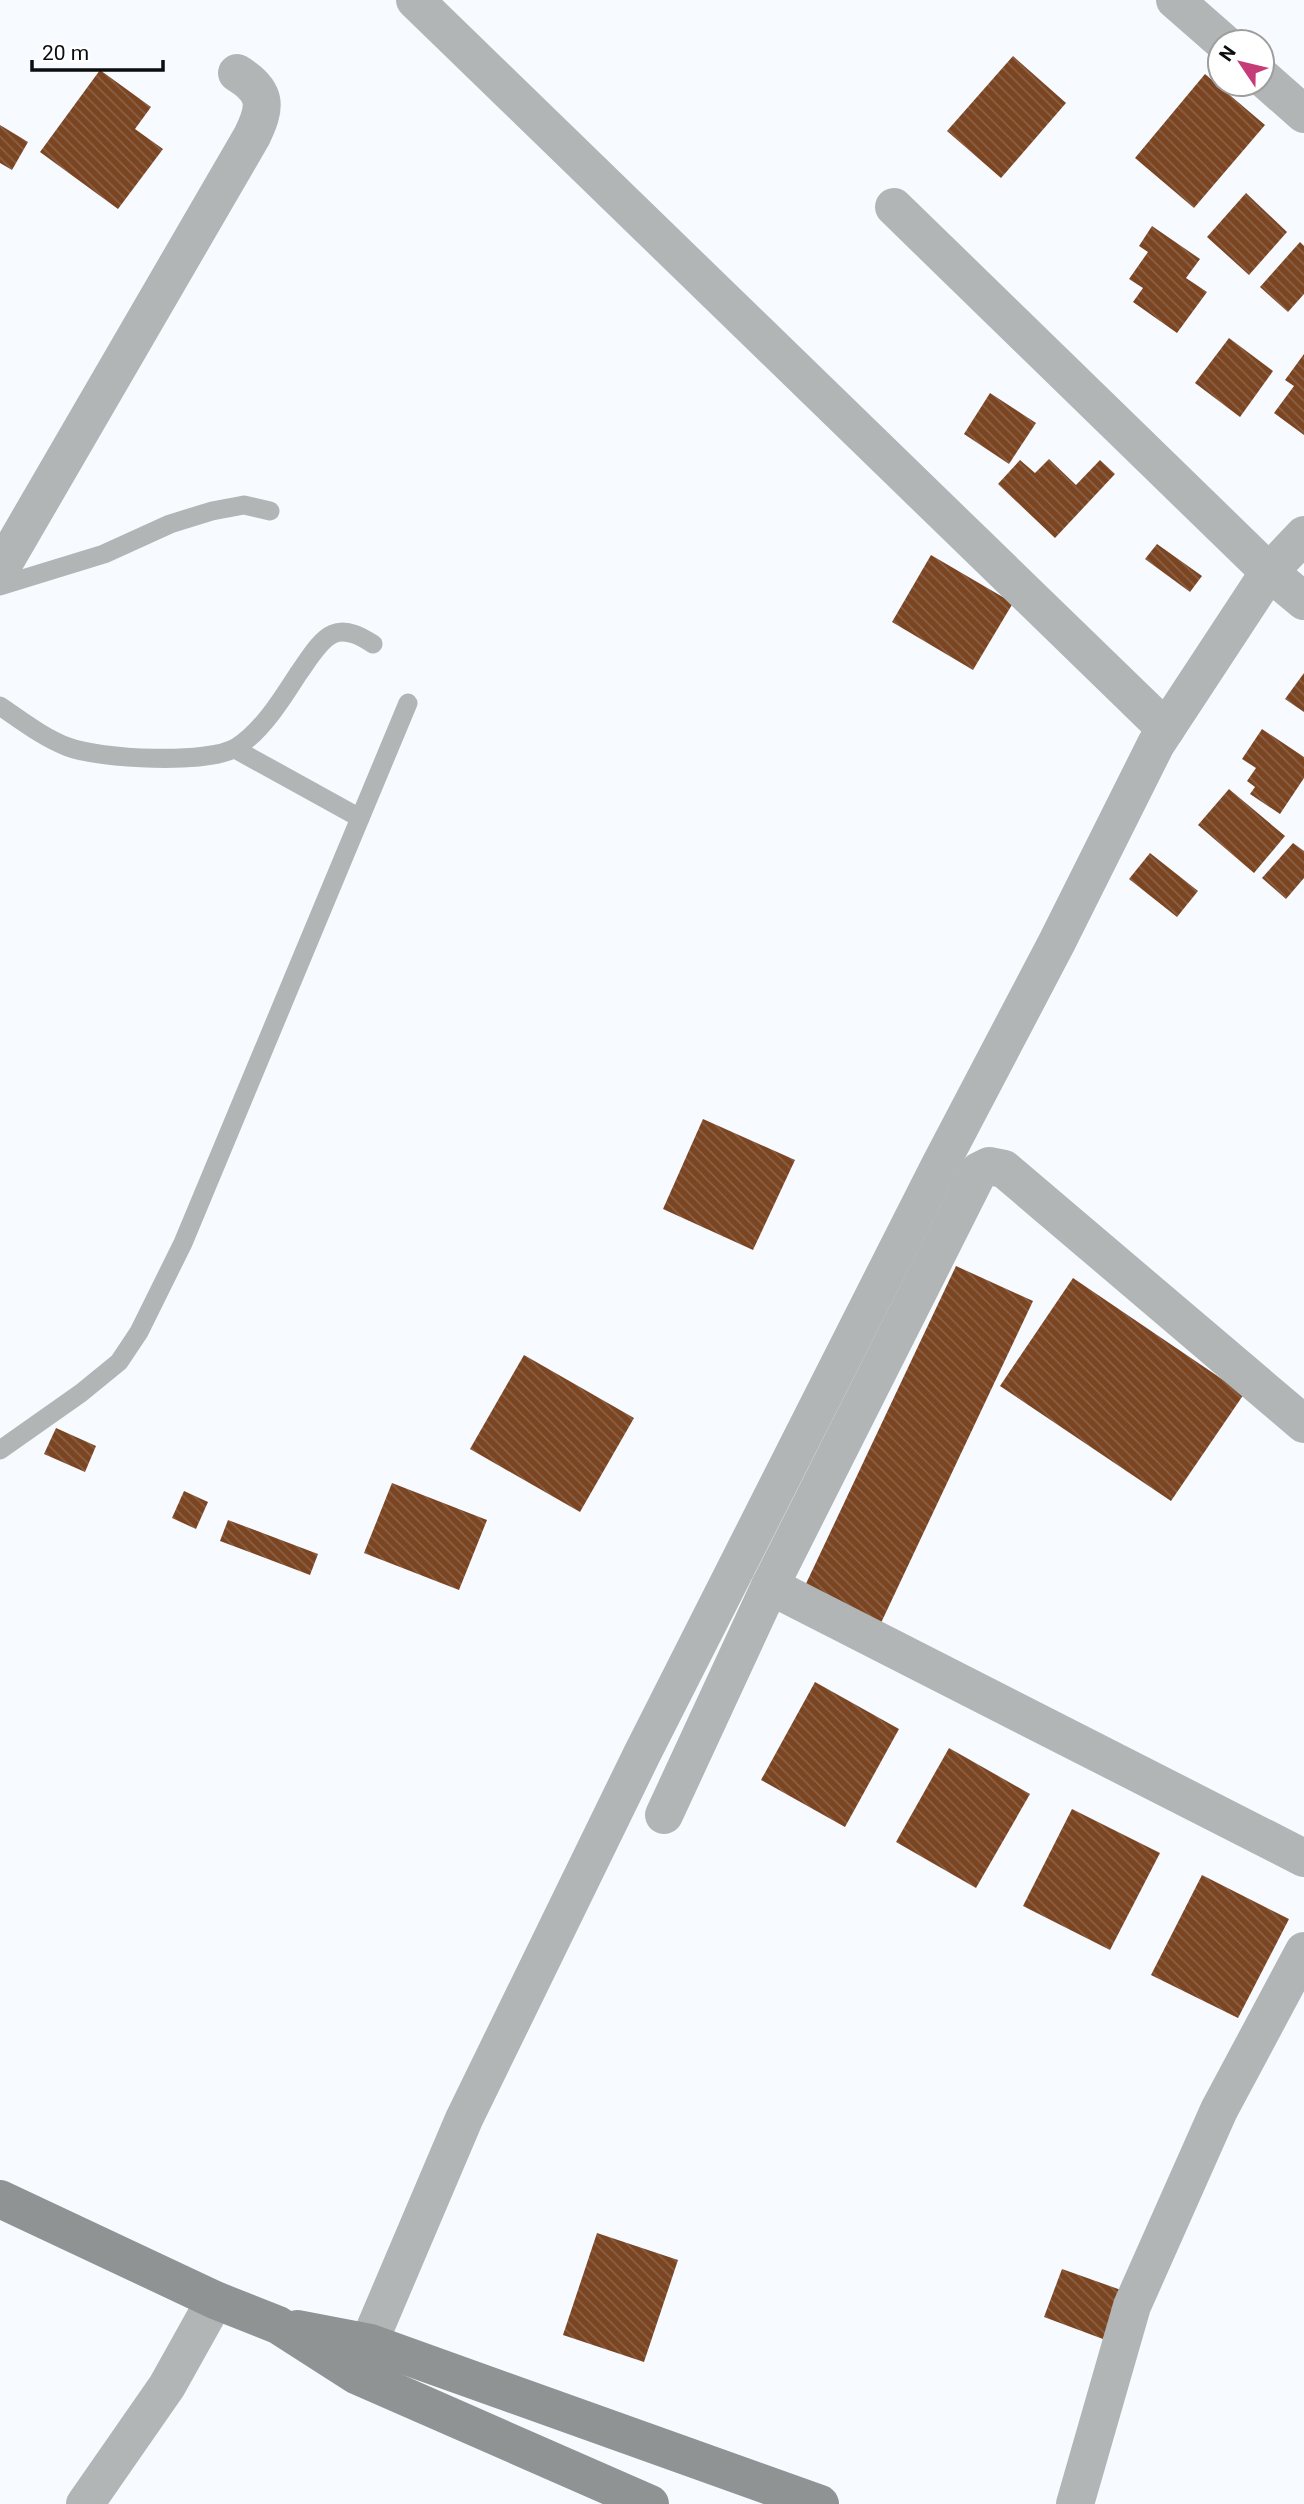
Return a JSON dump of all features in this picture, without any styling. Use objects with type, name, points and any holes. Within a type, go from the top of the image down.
[{"type":"street","points":[[415,0],[1166,729]]},
{"type":"street","points":[[1175,0],[1207,28]]},
{"type":"street","points":[[0,570],[252,136],[262,114],[263,104],[254,83],[237,73]]},
{"type":"street","points":[[1276,89],[1304,114]]},
{"type":"street","points":[[894,207],[1269,572],[1304,601]]},
{"type":"street","points":[[363,2359],[464,2119],[642,1754],[1156,744],[1269,572],[1304,535]]},
{"type":"street","points":[[664,1815],[770,1586],[979,1171],[989,1166],[1004,1169],[1304,1424]]},
{"type":"street","points":[[770,1586],[1304,1858]]},
{"type":"street","points":[[1075,2504],[1132,2306],[1219,2110],[1304,1951]]},
{"type":"street","points":[[0,2199],[215,2300],[363,2359],[820,2504]]},
{"type":"street","points":[[85,2504],[167,2386],[215,2300]]},
{"type":"street","points":[[363,2359],[650,2504]]},
{"type":"lane","points":[[0,586],[104,554],[170,524],[212,510],[244,505],[270,511]]},
{"type":"lane","points":[[0,706],[38,732],[70,748],[161,759],[209,756],[235,749],[248,738],[278,703],[313,652],[334,634],[356,633],[373,644]]},
{"type":"lane","points":[[0,1450],[81,1393],[119,1362],[139,1332],[183,1243],[408,703]]},
{"type":"lane","points":[[235,749],[360,818]]},
{"type":"building","points":[[1013,56],[1066,103],[1001,178],[947,131]]},
{"type":"building","points":[[100,70],[151,107],[135,129],[163,149],[118,209],[40,152]]},
{"type":"building","points":[[1205,74],[1206,98],[1233,98],[1265,125],[1194,208],[1135,158]]},
{"type":"building","points":[[0,125],[28,142],[12,170],[0,163]]},
{"type":"building","points":[[1246,193],[1287,232],[1249,275],[1207,237]]},
{"type":"building","points":[[1152,226],[1200,259],[1186,278],[1207,292],[1177,333],[1133,302],[1143,288],[1129,279],[1148,252],[1139,246]]},
{"type":"building","points":[[1300,242],[1304,246],[1304,294],[1288,312],[1260,287]]},
{"type":"building","points":[[1229,338],[1273,371],[1240,417],[1195,383]]},
{"type":"building","points":[[1304,354],[1304,435],[1274,413],[1294,386],[1285,380]]},
{"type":"building","points":[[990,393],[1036,423],[1009,464],[964,434]]},
{"type":"building","points":[[1049,459],[1076,485],[1100,460],[1115,474],[1055,538],[998,484],[1020,460],[1035,473]]},
{"type":"building","points":[[1157,544],[1202,576],[1190,592],[1145,559]]},
{"type":"building","points":[[931,555],[1013,603],[973,670],[892,622]]},
{"type":"building","points":[[1304,673],[1304,712],[1285,699]]},
{"type":"building","points":[[1262,729],[1304,757],[1304,778],[1280,814],[1250,794],[1255,787],[1247,781],[1256,768],[1242,759]]},
{"type":"building","points":[[1229,789],[1285,836],[1254,873],[1198,825]]},
{"type":"building","points":[[1293,843],[1304,851],[1304,878],[1286,899],[1262,878]]},
{"type":"building","points":[[1150,853],[1198,891],[1177,917],[1129,879]]},
{"type":"building","points":[[703,1119],[795,1160],[753,1250],[663,1209]]},
{"type":"building","points":[[956,1266],[1033,1301],[880,1625],[803,1590]]},
{"type":"building","points":[[1073,1278],[1244,1394],[1171,1501],[1000,1386]]},
{"type":"building","points":[[524,1355],[634,1418],[580,1512],[470,1449]]},
{"type":"building","points":[[56,1428],[96,1446],[85,1472],[44,1454]]},
{"type":"building","points":[[392,1483],[487,1520],[459,1590],[364,1553]]},
{"type":"building","points":[[184,1491],[208,1502],[196,1529],[172,1518]]},
{"type":"building","points":[[228,1520],[318,1554],[310,1575],[220,1541]]},
{"type":"building","points":[[815,1682],[899,1729],[845,1827],[761,1780]]},
{"type":"building","points":[[949,1748],[1030,1794],[976,1888],[896,1842]]},
{"type":"building","points":[[1072,1809],[1160,1853],[1110,1950],[1023,1906]]},
{"type":"building","points":[[1202,1875],[1289,1919],[1238,2018],[1151,1975]]},
{"type":"building","points":[[597,2233],[678,2260],[644,2362],[563,2335]]},
{"type":"building","points":[[1062,2269],[1121,2290],[1103,2339],[1044,2317]]}]
